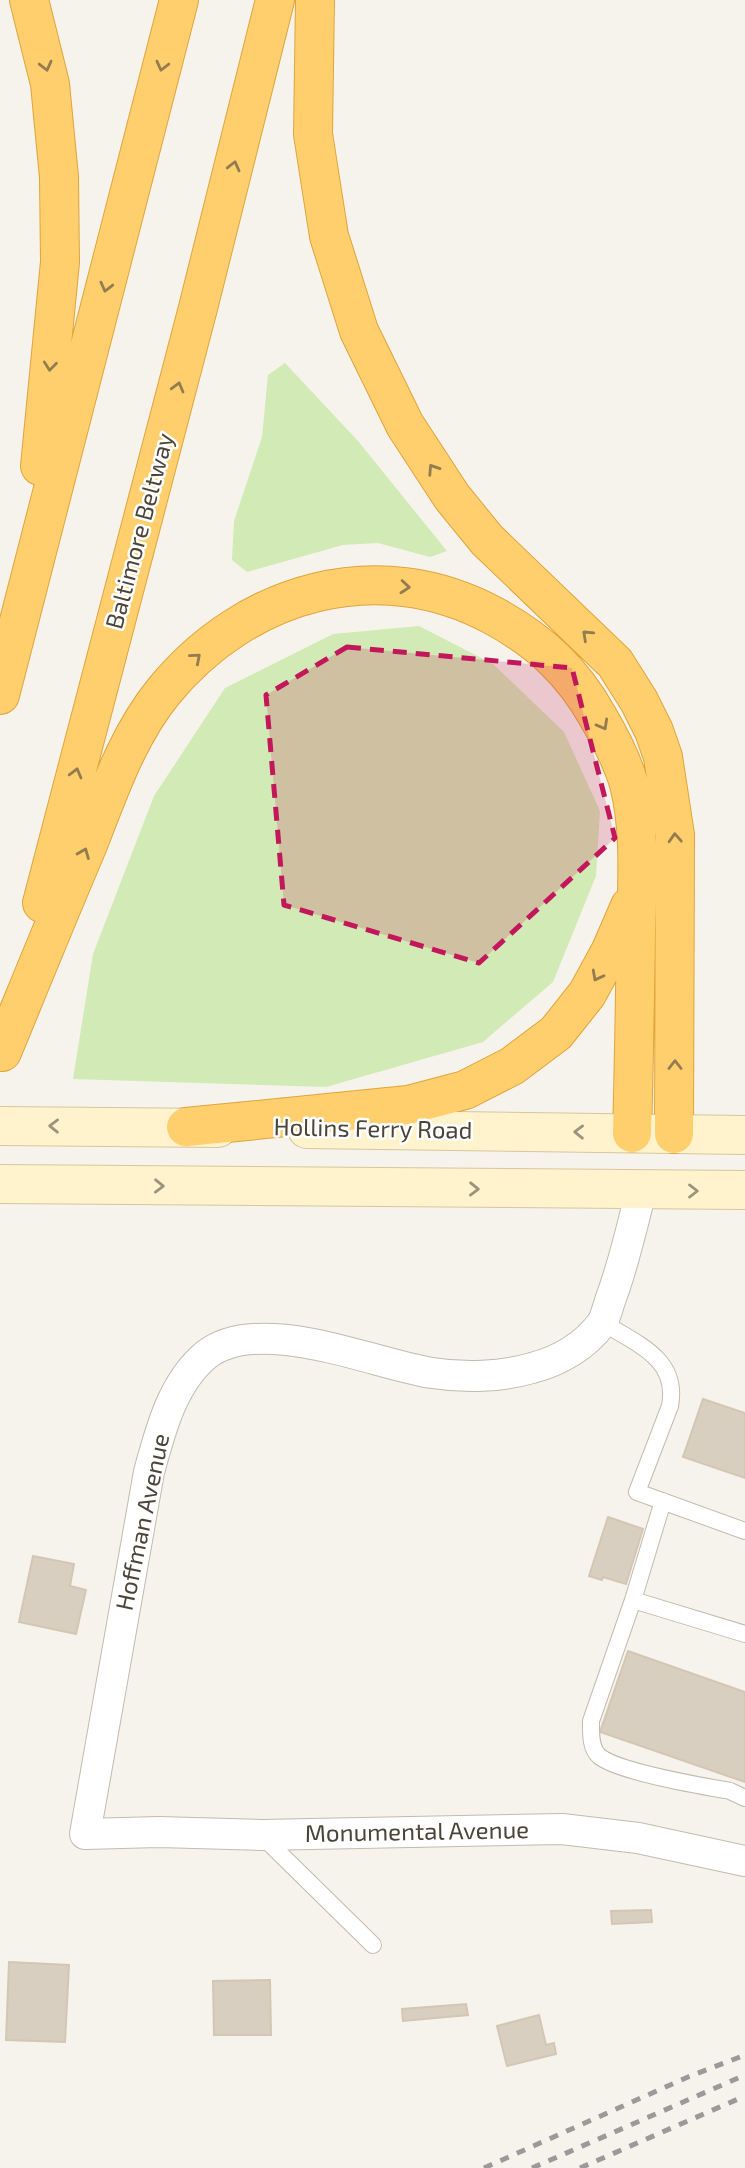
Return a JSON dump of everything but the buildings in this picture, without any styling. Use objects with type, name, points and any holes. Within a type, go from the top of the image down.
[{"type":"highway","points":[[27,592],[60,262],[59,177],[50,84],[29,0]]},
{"type":"highway","points":[[0,695],[179,0]]},
{"type":"highway","name":"Baltimore Beltway","points":[[1,1057],[198,308],[275,0]]},
{"type":"highway","points":[[314,0],[313,134],[329,236],[359,331],[405,425],[452,497],[487,540],[615,663],[639,701],[663,757],[676,835],[674,1134]]},
{"type":"highway","points":[[1,1057],[115,777],[144,718],[188,664],[220,637],[283,603],[323,590],[405,586],[445,594],[477,607],[538,642],[586,695],[620,757],[636,821],[632,1133]]},
{"type":"highway","points":[[186,1127],[408,1105],[466,1090],[500,1072],[556,1033],[587,994],[611,950],[636,892]]},
{"type":"street","name":"Hollins Ferry Road","points":[[0,1126],[745,1135]]},
{"type":"street","points":[[632,1133],[641,1191]]},
{"type":"street","points":[[641,1191],[674,1134]]},
{"type":"street","points":[[0,1184],[745,1191]]},
{"type":"street","name":"Hoffman Avenue","points":[[85,1834],[149,1472],[160,1430],[174,1397],[187,1376],[207,1354],[233,1342],[269,1339],[312,1343],[432,1373],[473,1376],[517,1372],[553,1362],[580,1345],[602,1322],[622,1268],[641,1191]]},
{"type":"street","name":"Monumental Avenue","points":[[85,1834],[159,1832],[261,1835],[562,1829],[638,1838],[743,1856]]},
{"type":"lane","points":[[602,1322],[662,1362],[671,1377],[673,1391],[670,1406],[637,1492],[745,1531]]},
{"type":"lane","points":[[663,1501],[633,1600],[591,1721],[590,1737],[598,1756],[619,1766],[730,1791],[745,1798]]},
{"type":"lane","points":[[633,1600],[745,1634]]},
{"type":"lane","points":[[261,1835],[373,1945]]},
{"type":"highlighted area","points":[[347,647],[572,668],[615,838],[479,963],[284,905],[266,695]]},
{"type":"green space","points":[[285,363],[358,441],[447,551],[430,557],[378,543],[343,545],[247,572],[232,560],[234,521],[262,437],[268,375]]},
{"type":"green space","points":[[419,626],[493,664],[564,732],[600,811],[596,876],[553,982],[483,1042],[326,1087],[73,1079],[93,954],[154,796],[225,688],[333,634]]},
{"type":"railway","points":[[484,2168],[688,2077],[745,2055]]},
{"type":"railway","points":[[532,2168],[745,2075]]},
{"type":"railway","points":[[580,2168],[745,2096]]}]
